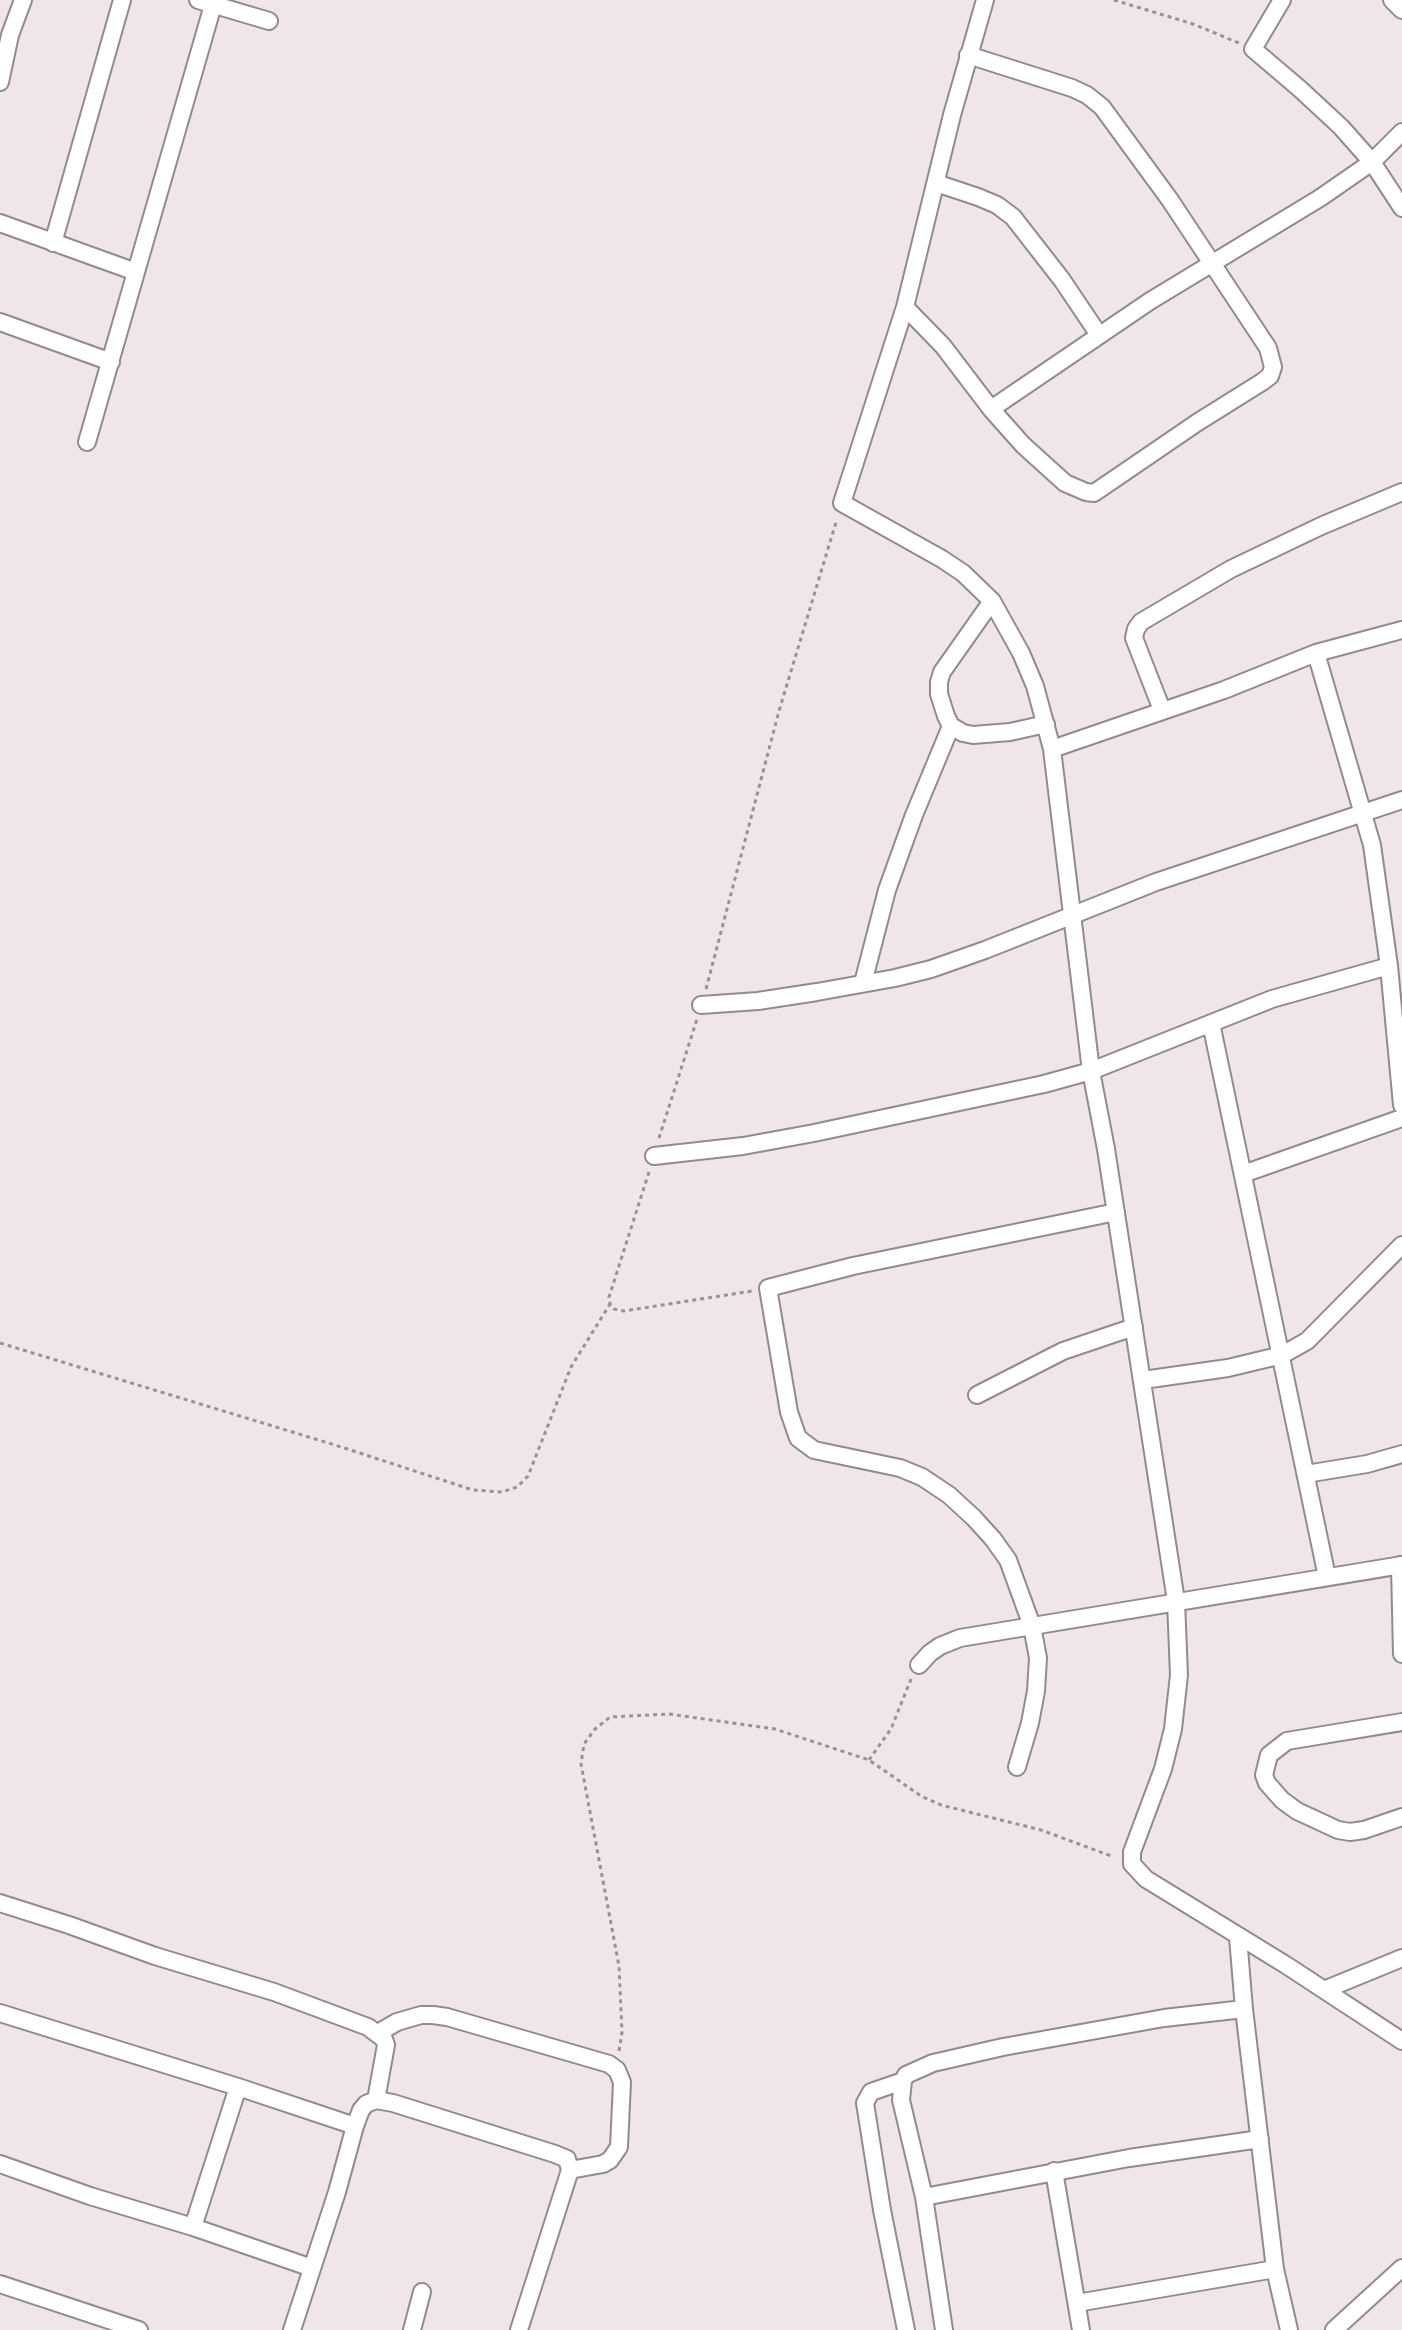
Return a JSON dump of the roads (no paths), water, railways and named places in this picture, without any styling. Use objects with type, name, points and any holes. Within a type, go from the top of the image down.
[{"type":"street","points":[[0,82],[5,34],[23,0]]},
{"type":"street","points":[[53,243],[122,0]]},
{"type":"street","points":[[985,0],[968,55],[905,307],[842,503],[942,559],[963,573],[992,601],[1021,653],[1035,686],[1052,749],[1091,1071],[1143,1380],[1176,1601],[1179,1675],[1175,1716],[1163,1769],[1132,1852],[1132,1864],[1146,1879],[1402,2041]]},
{"type":"street","points":[[1282,0],[1253,49],[1341,127],[1372,162],[1402,208]]},
{"type":"street","points":[[1392,0],[1402,10]]},
{"type":"street","points":[[87,442],[136,272],[205,3],[269,21]]},
{"type":"street","points":[[905,307],[943,346],[1023,445],[1065,483],[1094,493],[1262,382],[1270,376],[1273,367],[1268,348],[1159,184],[1102,107],[1072,88],[968,55]]},
{"type":"street","points":[[991,409],[1099,335],[1320,198],[1372,162],[1402,132]]},
{"type":"street","points":[[936,183],[997,205],[1013,217],[1062,280],[1099,335]]},
{"type":"street","points":[[0,223],[136,272]]},
{"type":"street","points":[[0,322],[111,362]]},
{"type":"street","points":[[1162,710],[1134,638],[1141,622],[1231,569],[1402,492]]},
{"type":"street","points":[[992,601],[942,672],[939,694],[951,726],[963,733],[986,735],[1046,724]]},
{"type":"street","points":[[1052,749],[1224,690],[1316,653],[1402,630]]},
{"type":"street","points":[[1316,653],[1362,812],[1378,881],[1402,1105]]},
{"type":"street","points":[[863,983],[887,890],[951,726]]},
{"type":"street","points":[[701,1005],[758,1001],[931,969],[1156,882],[1402,800]]},
{"type":"street","points":[[654,1156],[743,1146],[814,1133],[998,1095],[1091,1071],[1272,999],[1389,966]]},
{"type":"street","points":[[1211,1023],[1327,1577]]},
{"type":"street","points":[[1243,1174],[1402,1118]]},
{"type":"street","points":[[1017,1767],[1030,1723],[1038,1658],[1032,1626],[1008,1560],[993,1539],[949,1495],[922,1477],[900,1468],[814,1450],[798,1438],[789,1412],[768,1288],[853,1266],[1116,1212]]},
{"type":"street","points":[[1143,1380],[1228,1368],[1282,1355],[1307,1341],[1402,1245]]},
{"type":"street","points":[[977,1395],[1063,1351],[1134,1327]]},
{"type":"street","points":[[1306,1474],[1367,1464],[1402,1454]]},
{"type":"street","points":[[919,1665],[940,1646],[960,1638],[1401,1565],[1402,1654]]},
{"type":"street","points":[[1402,1722],[1287,1741],[1269,1755],[1264,1775],[1282,1800],[1297,1811],[1338,1830],[1364,1830],[1402,1817]]},
{"type":"street","points":[[0,1903],[155,1956],[274,1992],[368,2027],[384,2039],[387,2051],[376,2100]]},
{"type":"street","points":[[1238,1937],[1275,2269],[1289,2330]]},
{"type":"street","points":[[1324,1990],[1402,1958]]},
{"type":"street","points":[[906,2330],[865,2103],[871,2092],[903,2081],[911,2073],[933,2063],[1003,2047],[1164,2018],[1244,2009]]},
{"type":"street","points":[[0,2013],[355,2126]]},
{"type":"street","points":[[378,2033],[397,2022],[433,2015],[609,2064],[617,2070],[622,2082],[619,2147],[603,2164],[570,2170]]},
{"type":"street","points":[[903,2081],[901,2100],[904,2122],[924,2197],[944,2330]]},
{"type":"street","points":[[193,2227],[238,2087]]},
{"type":"street","points":[[292,2330],[355,2126],[361,2110],[376,2100],[567,2159],[570,2170],[519,2330]]},
{"type":"street","points":[[924,2197],[1054,2171],[1260,2139]]},
{"type":"street","points":[[0,2164],[312,2268]]},
{"type":"street","points":[[1054,2171],[1081,2330]]},
{"type":"street","points":[[1334,2330],[1402,2268]]},
{"type":"street","points":[[1077,2303],[1275,2269]]},
{"type":"street","points":[[0,2284],[139,2330]]},
{"type":"street","points":[[412,2330],[422,2292]]}]
